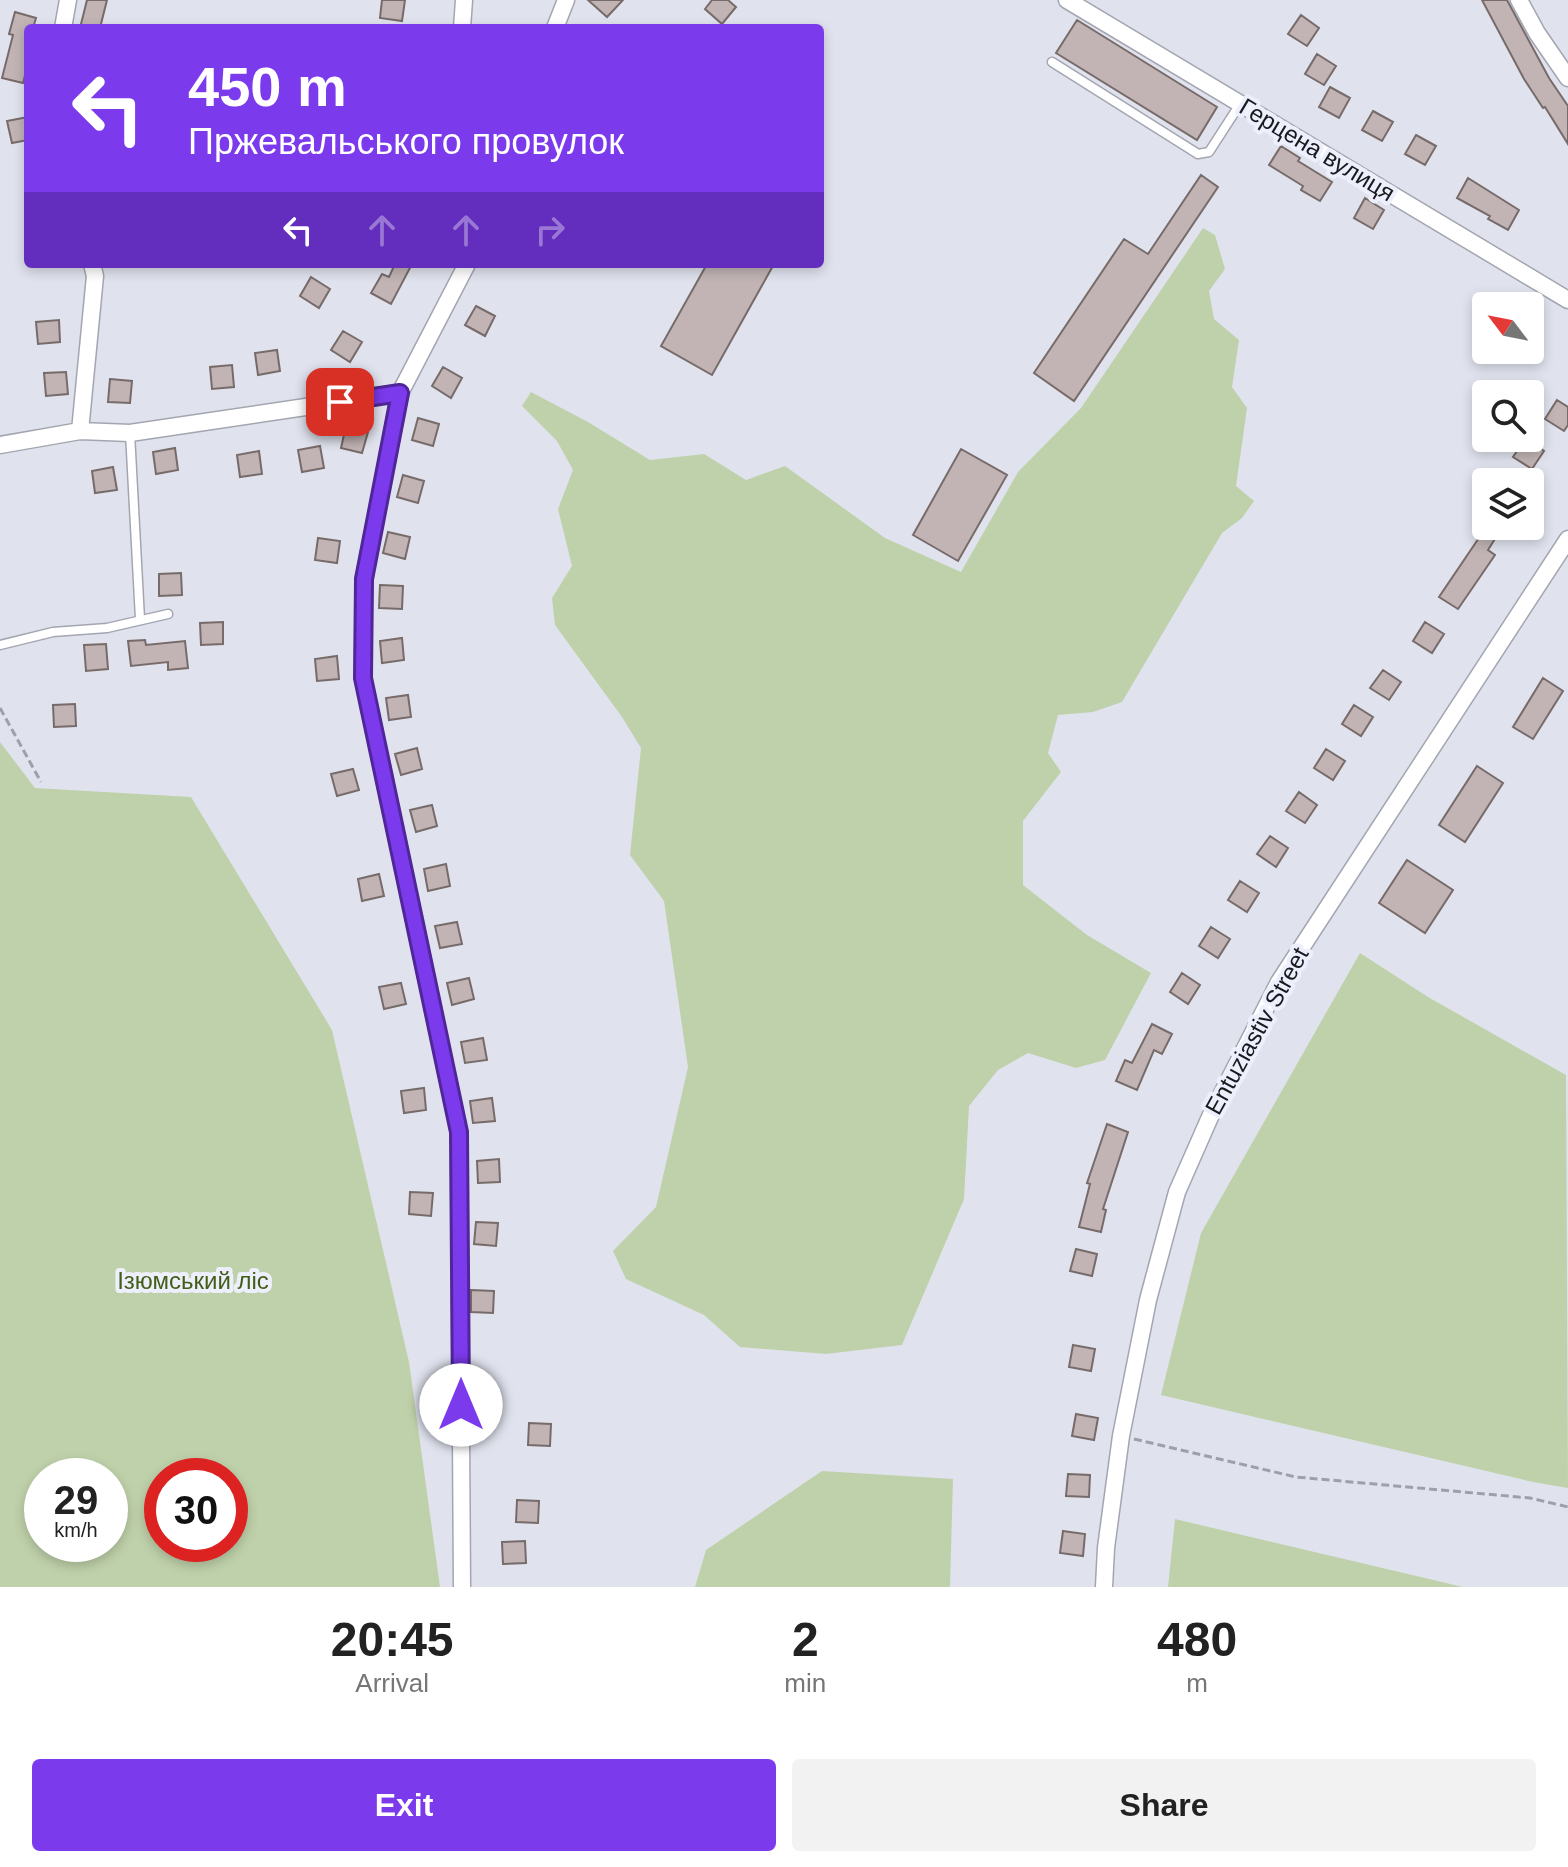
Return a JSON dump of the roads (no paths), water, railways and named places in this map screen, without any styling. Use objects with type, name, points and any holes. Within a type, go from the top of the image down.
[{"type":"street","points":[[64,24],[68,0]]},
{"type":"street","points":[[462,24],[464,0]]},
{"type":"street","points":[[557,24],[566,0]]},
{"type":"street","name":"Герцена вулиця","points":[[1067,0],[1568,300]]},
{"type":"street","points":[[1519,0],[1568,78]]},
{"type":"street","points":[[80,431],[95,276],[93,268]]},
{"type":"street","points":[[462,1587],[459,1132],[363,678],[364,579],[400,393],[465,268]]},
{"type":"street","points":[[0,445],[80,431],[130,433],[400,393]]},
{"type":"street","name":"Entuziastiv Street","points":[[1104,1587],[1121,1436],[1148,1300],[1177,1192],[1210,1117],[1279,982],[1568,539]]},
{"type":"lane","points":[[1052,62],[1198,154],[1209,152],[1240,104]]},
{"type":"lane","points":[[130,433],[140,619]]},
{"type":"lane","points":[[0,645],[53,632],[107,628],[168,614]]},
{"type":"park label","name":"Ізюмський ліс","points":[[193,1281]]}]
